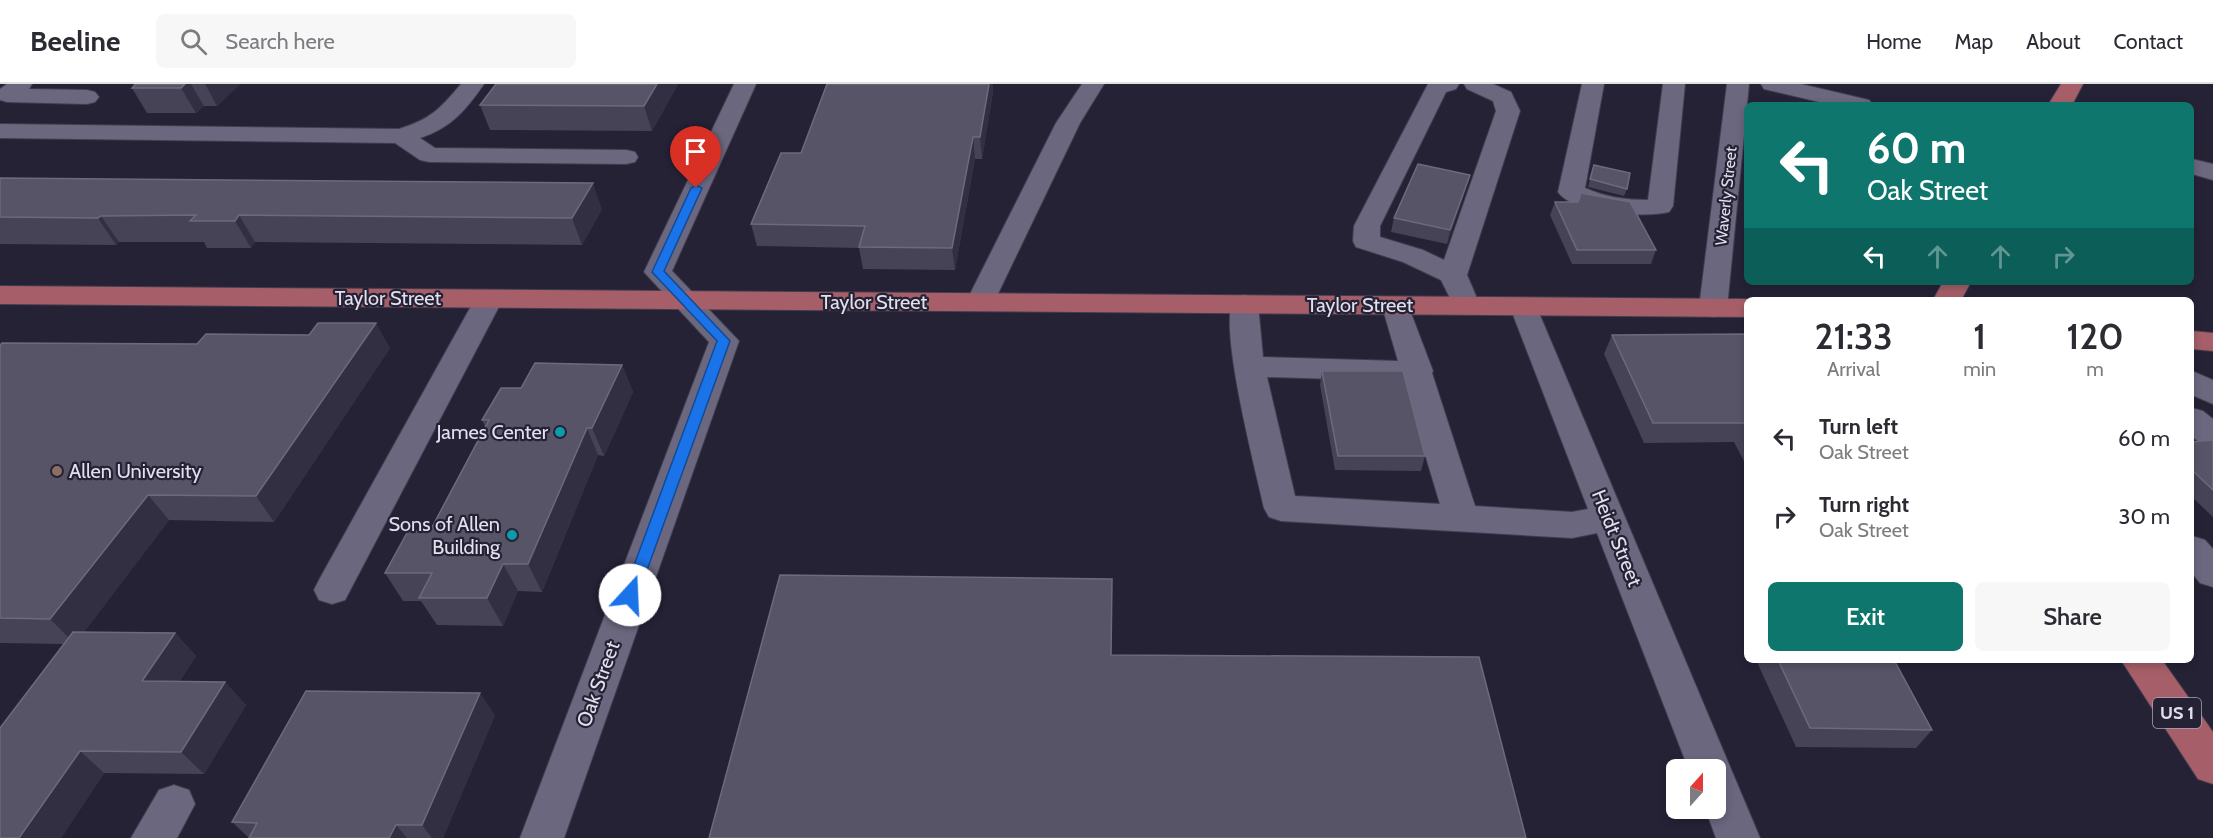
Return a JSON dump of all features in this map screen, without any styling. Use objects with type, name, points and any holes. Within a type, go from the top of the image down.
[{"type":"main road","points":[[2062,102],[2072,84]]},
{"type":"main road","name":"Taylor Street","points":[[0,295],[1744,308]]},
{"type":"main road","points":[[2194,340],[2213,342]]},
{"type":"main road","name":"US 1","points":[[2142,663],[2207,750]]},
{"type":"street","points":[[21,84],[7,95],[95,90]]},
{"type":"street","points":[[0,131],[401,135],[432,126],[453,109],[473,84]]},
{"type":"street","name":"Oak Street","points":[[542,838],[724,341],[658,272],[745,84]]},
{"type":"street","points":[[980,302],[1068,123],[1093,84]]},
{"type":"street","points":[[1448,84],[1437,87],[1366,226],[1366,241],[1413,256],[1453,275]]},
{"type":"street","points":[[1466,306],[1453,275],[1508,111],[1503,98],[1475,84]]},
{"type":"street","points":[[1593,84],[1571,192],[1588,200],[1642,209],[1660,206],[1674,84]]},
{"type":"street","name":"Waverly Street","points":[[1713,308],[1721,235],[1736,199],[1738,84]]},
{"type":"street","points":[[1772,84],[1848,102]]},
{"type":"street","points":[[40,131],[95,90]]},
{"type":"street","points":[[401,135],[429,155],[626,157]]},
{"type":"street","points":[[2194,167],[2213,172]]},
{"type":"street","points":[[1721,235],[1744,239]]},
{"type":"street","points":[[332,590],[489,299]]},
{"type":"street","points":[[1244,304],[1245,346],[1281,508],[1572,525],[1609,518]]},
{"type":"street","points":[[1396,306],[1418,371],[1461,518]]},
{"type":"street","name":"Heidt Street","points":[[1524,307],[1706,759]]},
{"type":"street","points":[[1249,367],[1418,371]]},
{"type":"street","points":[[2194,382],[2213,394]]},
{"type":"street","points":[[2194,419],[2213,417]]},
{"type":"street","points":[[2194,421],[2213,436]]},
{"type":"street","points":[[2194,551],[2213,573]]},
{"type":"street","points":[[2194,575],[2213,573]]},
{"type":"street","points":[[1726,809],[1738,838]]},
{"type":"building","points":[[136,84],[185,84],[181,88],[132,88]]},
{"type":"building","points":[[496,84],[657,84],[644,106],[480,105]]},
{"type":"building","points":[[827,84],[989,84],[980,137],[973,137],[952,248],[859,247],[865,226],[751,224],[781,153],[801,153]]},
{"type":"building","points":[[1418,164],[1470,175],[1450,230],[1394,218]]},
{"type":"building","points":[[1594,165],[1630,173],[1627,189],[1590,179]]},
{"type":"building","points":[[0,178],[593,183],[572,218],[239,215],[235,221],[190,221],[196,215],[101,216],[98,218],[0,217]]},
{"type":"building","points":[[1581,193],[1630,202],[1656,250],[1577,250],[1555,202],[1578,202]]},
{"type":"building","points":[[318,323],[376,323],[256,496],[148,495],[50,619],[0,618],[0,345],[2,343],[197,344],[206,334],[309,335]]},
{"type":"building","points":[[1744,334],[1744,423],[1653,423],[1612,335]]},
{"type":"building","points":[[535,363],[622,365],[592,428],[587,428],[528,564],[503,564],[487,598],[419,598],[432,573],[385,573],[408,531],[430,531],[489,420],[482,420],[501,388],[521,388]]},
{"type":"building","points":[[1322,371],[1403,371],[1425,456],[1338,456]]},
{"type":"building","points":[[2213,440],[2213,490],[2194,472],[2194,442]]},
{"type":"building","points":[[780,575],[1112,579],[1111,655],[1479,657],[1526,838],[709,838]]},
{"type":"building","points":[[73,632],[175,633],[142,681],[225,682],[181,752],[80,751],[19,838],[0,838],[0,728]]},
{"type":"building","points":[[1779,663],[1896,663],[1932,730],[1810,728]]},
{"type":"building","points":[[306,691],[480,693],[422,825],[396,825],[389,838],[249,838],[257,823],[232,822]]},
{"type":"place","name":"James Center","points":[[560,432]]},
{"type":"place","name":"Allen University","points":[[57,471]]},
{"type":"place","name":"Sons of Allen Building","points":[[512,535]]},
{"type":"route","points":[[630,595],[724,341],[658,272],[696,188]]}]
